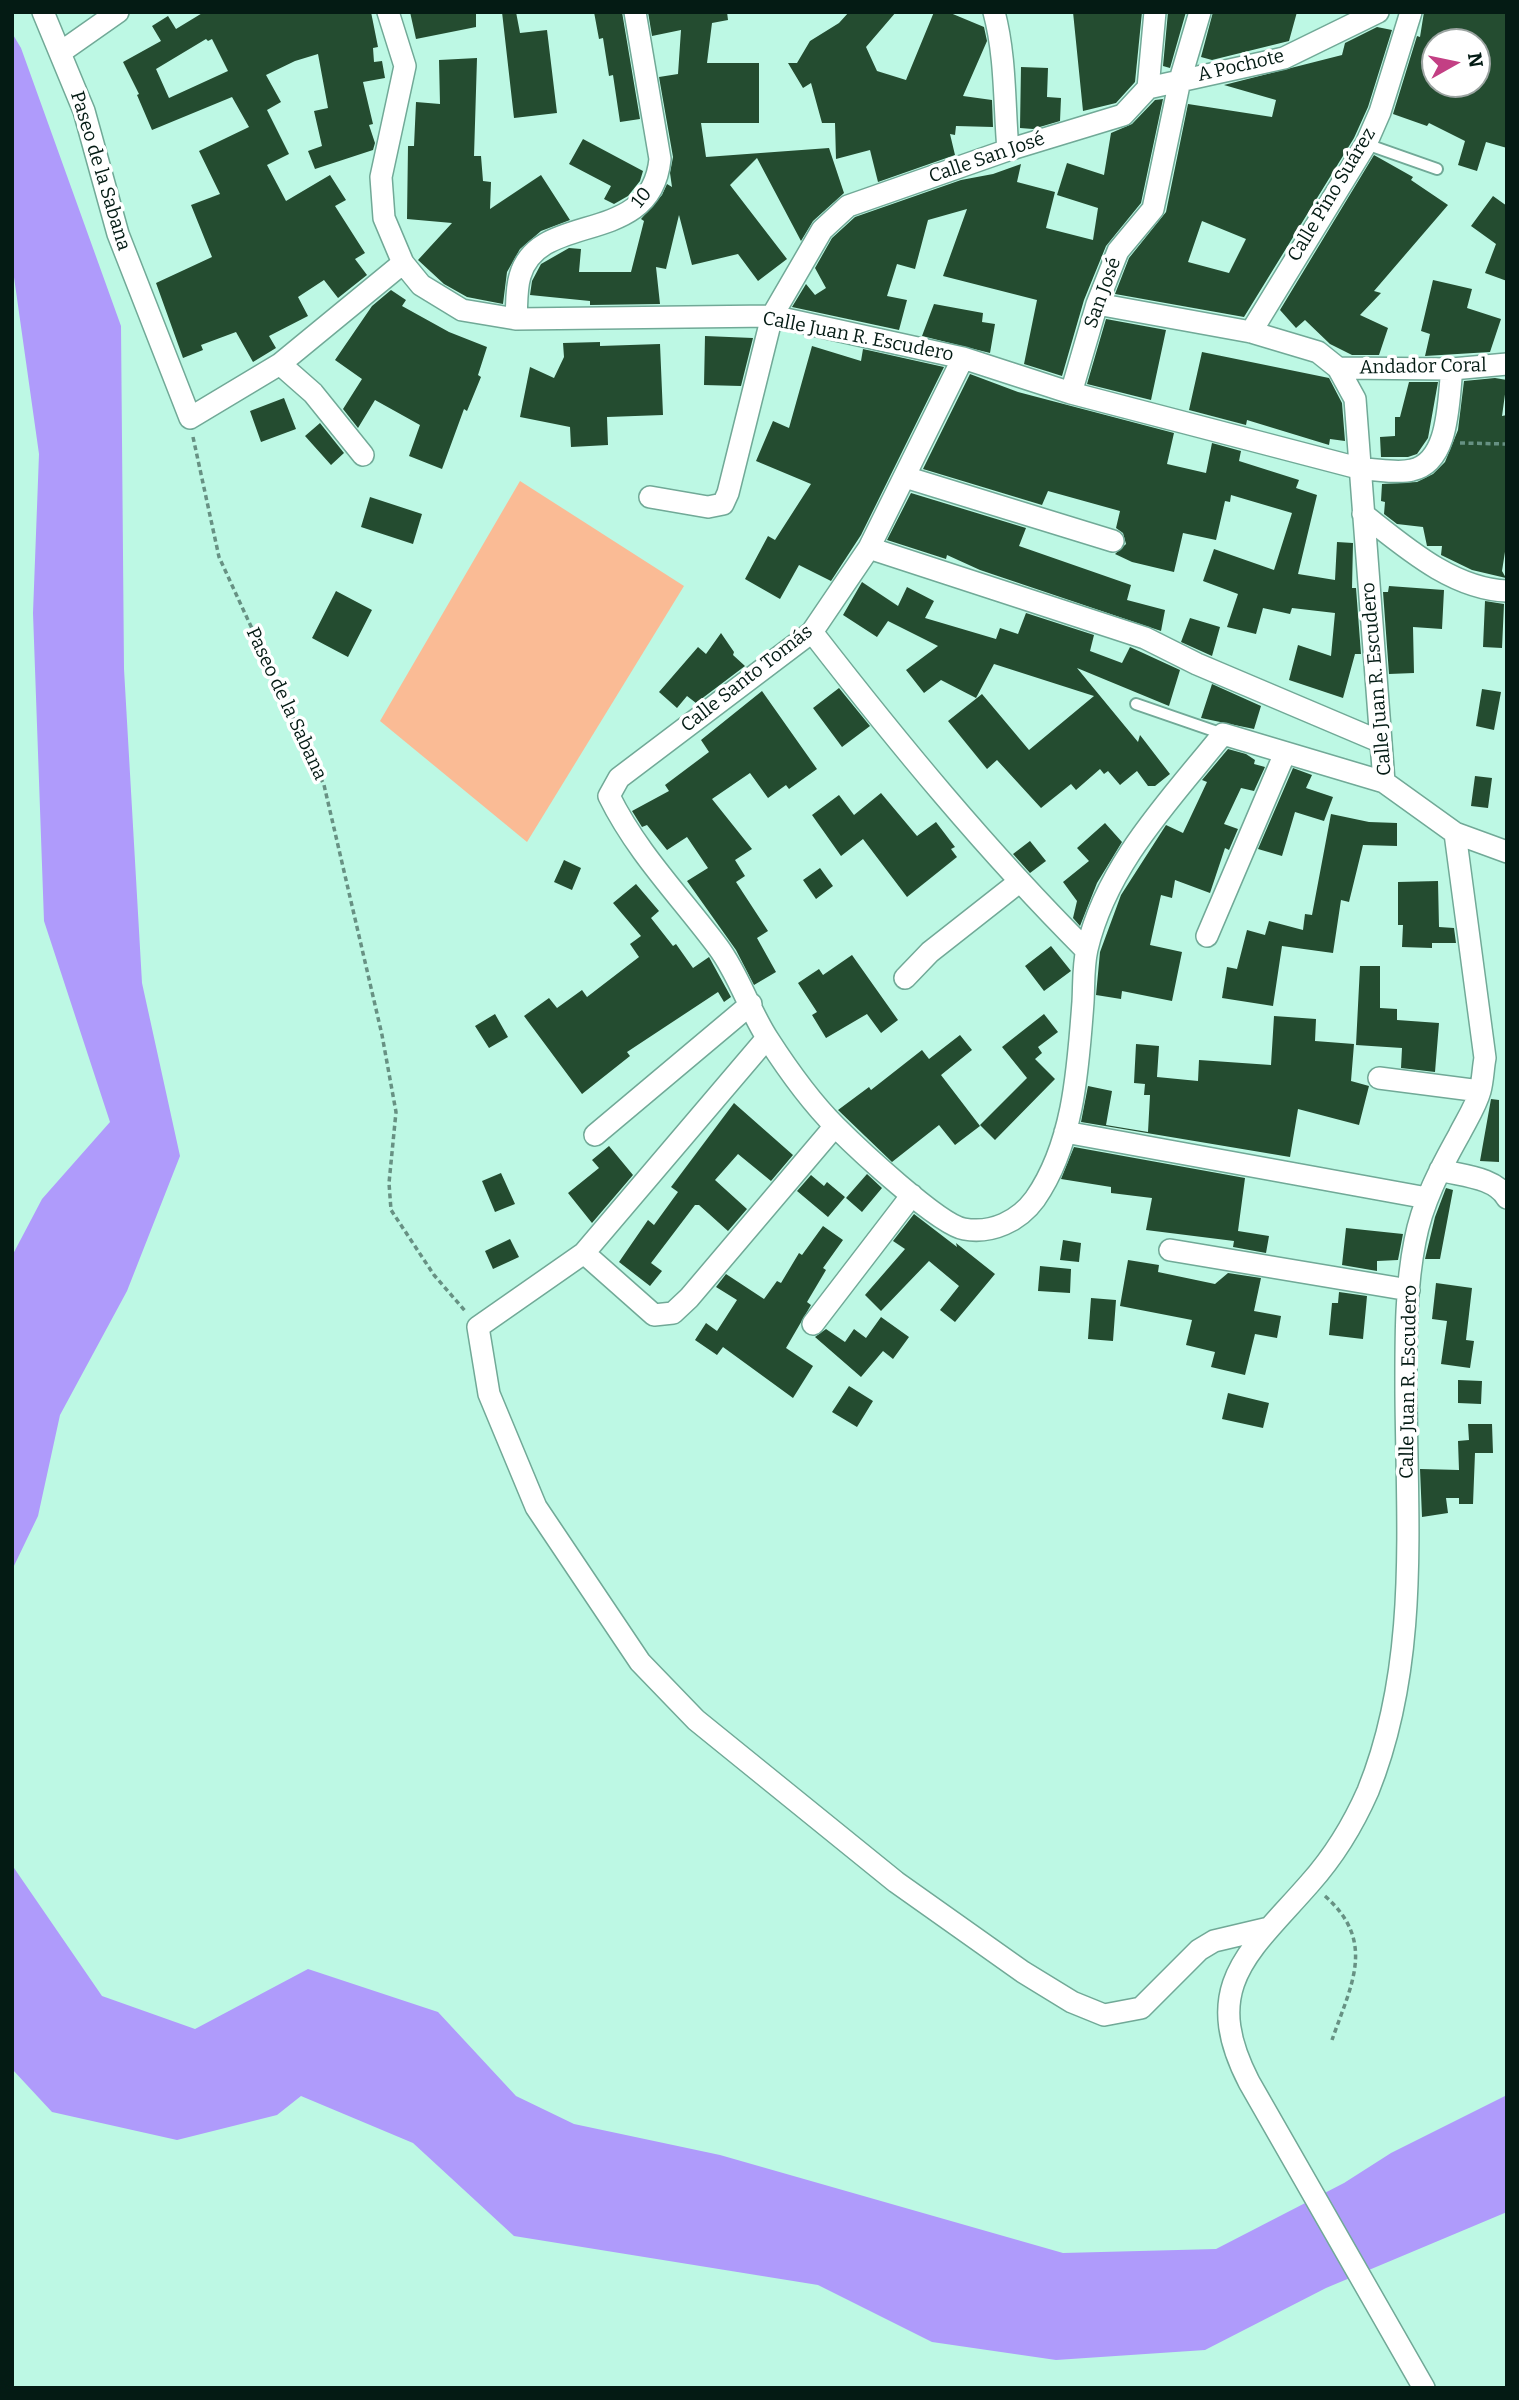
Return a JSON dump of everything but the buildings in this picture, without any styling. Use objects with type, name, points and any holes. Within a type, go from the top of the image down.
[{"type":"street","name":"Paseo de la Sabana","points":[[43,12],[84,111],[118,234],[190,418]]},
{"type":"street","points":[[61,52],[118,12]]},
{"type":"street","name":"Calle Juan R. Escudero","points":[[388,12],[405,66],[382,177],[384,218],[403,263],[421,285],[462,310],[516,319],[772,316],[963,358],[1071,393],[1362,469],[1363,514],[1384,782],[1455,833],[1485,1058],[1480,1091],[1427,1198],[1415,1240],[1406,1355],[1409,1548],[1407,1608],[1401,1661],[1387,1730],[1368,1790],[1345,1838],[1241,1964],[1231,1989],[1230,2036],[1249,2082],[1420,2379]]},
{"type":"street","name":"10","points":[[516,319],[520,275],[532,254],[552,240],[634,211],[658,177],[660,159],[635,12]]},
{"type":"street","points":[[994,12],[1003,45],[1002,86],[1008,150]]},
{"type":"street","points":[[1155,12],[1148,88],[1180,80],[1200,12]]},
{"type":"street","name":"A Pochote","points":[[1180,80],[1284,58],[1378,12]]},
{"type":"street","name":"Calle Pino Suárez","points":[[1251,332],[1366,144],[1380,112],[1410,12]]},
{"type":"street","name":"San José","points":[[1071,393],[1097,304],[1118,251],[1153,209],[1180,80]]},
{"type":"street","name":"Calle San José","points":[[650,497],[708,507],[723,504],[772,316],[822,230],[848,206],[1008,150],[1123,115],[1148,88]]},
{"type":"street","points":[[190,418],[281,364],[403,263]]},
{"type":"street","points":[[1097,304],[1251,332],[1318,352],[1338,368],[1355,399],[1362,469],[1411,471],[1427,464],[1441,443],[1452,369]]},
{"type":"street","name":"Calle Santo Tomás","points":[[751,1004],[720,949],[662,881],[623,826],[608,796],[619,778],[812,632],[869,548],[963,358]]},
{"type":"street","points":[[281,364],[313,393],[363,454]]},
{"type":"street","name":"Andador Coral","points":[[1338,368],[1452,369],[1507,364]]},
{"type":"street","points":[[905,477],[1113,541]]},
{"type":"street","points":[[1363,514],[1419,558],[1483,590],[1507,591]]},
{"type":"street","points":[[869,548],[1145,638],[1197,664],[1381,742]]},
{"type":"street","points":[[812,632],[883,723],[1018,882],[1086,950]]},
{"type":"street","points":[[595,1135],[751,1004],[767,1038],[835,1126],[912,1195],[962,1229],[990,1228],[1016,1220],[1047,1179],[1065,1132],[1077,1071],[1086,950],[1112,880],[1139,838],[1223,734],[1384,782]]},
{"type":"street","points":[[1207,936],[1285,753]]},
{"type":"street","points":[[1455,833],[1507,852]]},
{"type":"street","points":[[905,978],[930,952],[1018,882]]},
{"type":"street","points":[[767,1038],[584,1253],[478,1326],[489,1394],[536,1507],[640,1662],[696,1720],[895,1882],[1023,1972],[1072,2002],[1104,2015],[1125,2014],[1141,2008],[1155,1998],[1199,1951],[1213,1941],[1269,1928]]},
{"type":"street","points":[[1379,1078],[1480,1091]]},
{"type":"street","points":[[584,1253],[654,1315],[673,1313],[689,1298],[835,1126]]},
{"type":"street","points":[[1065,1132],[1427,1198]]},
{"type":"street","points":[[1440,1170],[1488,1182],[1501,1188],[1507,1198]]},
{"type":"street","points":[[813,1324],[912,1195]]},
{"type":"street","points":[[1170,1250],[1409,1290]]},
{"type":"lane","points":[[1366,144],[1437,169]]},
{"type":"lane","points":[[1136,704],[1223,734]]},
{"type":"path","name":"Paseo de la Sabana","points":[[190,418],[219,557],[324,785],[382,1035],[396,1112],[389,1183],[391,1210],[433,1275],[478,1326]]},
{"type":"path","points":[[1441,443],[1507,444]]},
{"type":"path","points":[[1311,1882],[1342,1913],[1353,1930],[1357,1946],[1352,1982],[1332,2040]]},
{"type":"shaded area","points":[[12,33],[21,48],[121,326],[124,669],[142,983],[180,1156],[127,1291],[60,1415],[38,1516],[12,1570],[12,1256],[42,1199],[110,1122],[44,921],[33,613],[39,454],[12,263]]},
{"type":"shaded area","points":[[520,481],[684,586],[527,842],[380,721]]},
{"type":"shaded area","points":[[12,1865],[102,1996],[195,2029],[308,1969],[438,2012],[516,2096],[574,2124],[720,2155],[1063,2253],[1216,2249],[1344,2183],[1391,2153],[1507,2095],[1507,2212],[1326,2288],[1205,2350],[1056,2360],[932,2342],[818,2285],[514,2236],[413,2143],[301,2096],[277,2115],[177,2140],[52,2112],[12,2069]]}]
